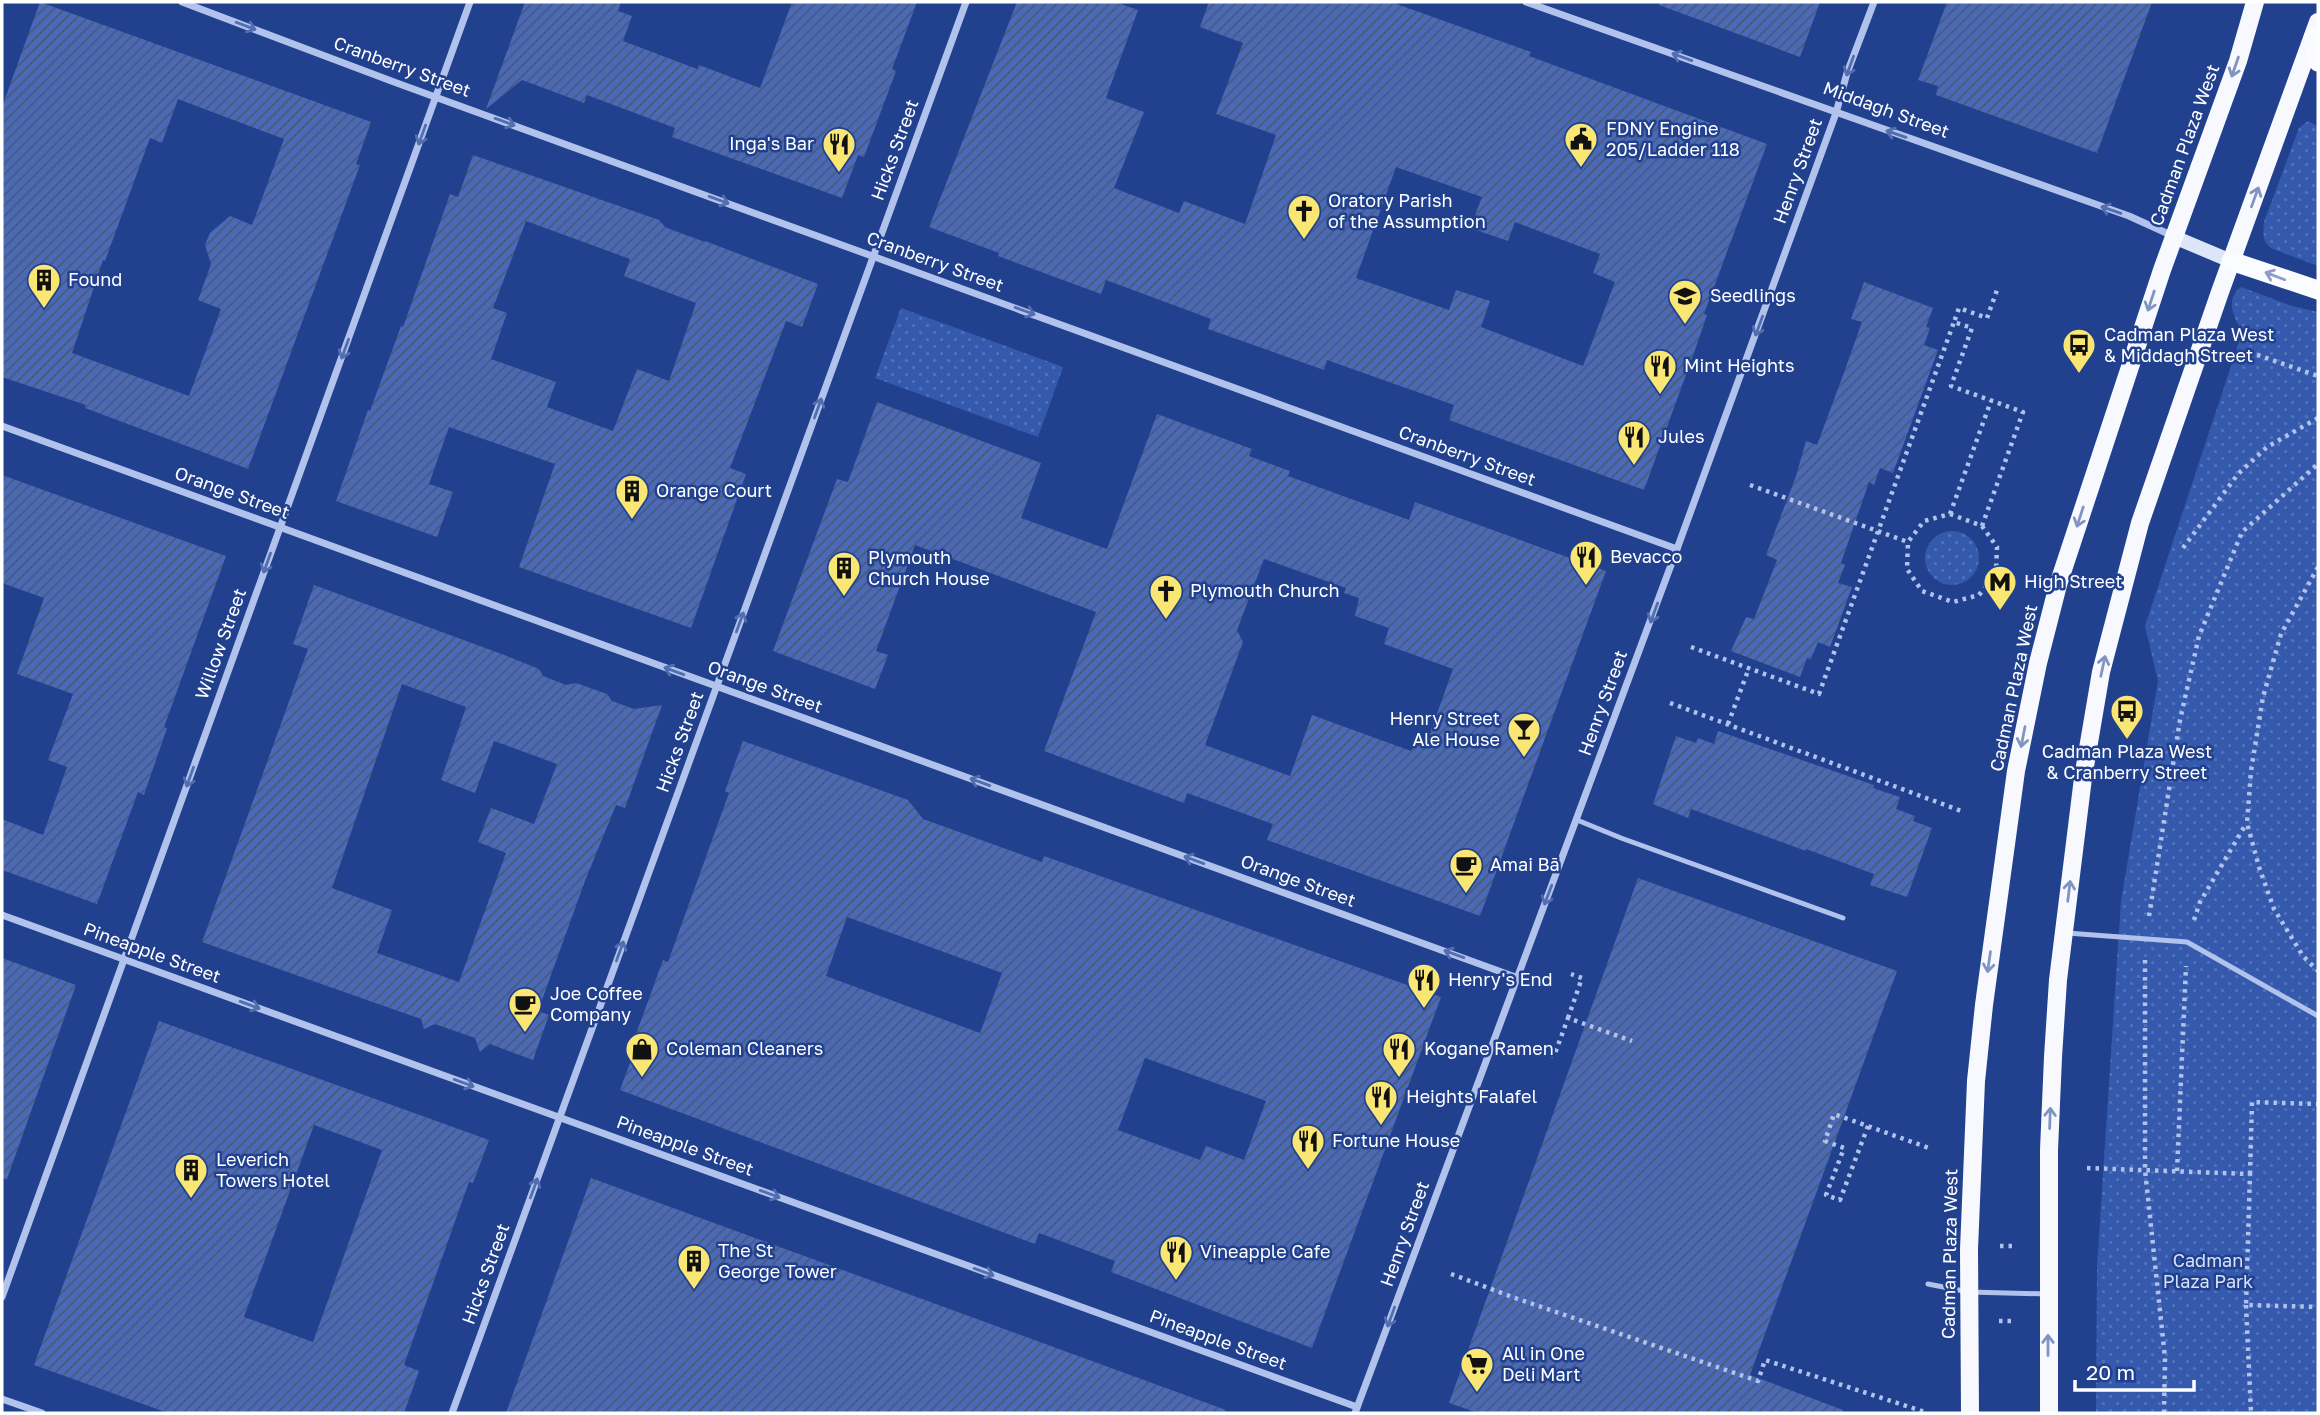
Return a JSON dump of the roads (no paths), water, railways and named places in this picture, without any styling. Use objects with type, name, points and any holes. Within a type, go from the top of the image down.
[{"type":"highway","points":[[2316,30],[2318,62]]},
{"type":"highway","points":[[2231,261],[2318,290]]},
{"type":"main road","name":"Cadman Plaza West","points":[[1970,1413],[1969,1292],[1976,1082],[1985,992],[2016,771],[2038,663],[2058,585],[2174,237],[2238,61],[2255,2]]},
{"type":"main road","points":[[2049,1413],[2048,1294],[2053,1057],[2064,932],[2083,778],[2101,672],[2140,523],[2231,261],[2316,30]]},
{"type":"main road","name":"Middagh Street","points":[[2174,237],[2231,261]]},
{"type":"street","name":"Cranberry Street","points":[[182,2],[1678,550]]},
{"type":"street","name":"Willow Street","points":[[2,1297],[470,2]]},
{"type":"street","name":"Hicks Street","points":[[452,1413],[966,2]]},
{"type":"street","name":"Middagh Street","points":[[1526,2],[2129,216],[2174,237]]},
{"type":"street","name":"Henry Street","points":[[1356,1410],[1678,550],[1874,2]]},
{"type":"street","name":"Orange Street","points":[[2,426],[1518,978]]},
{"type":"street","name":"Pineapple Street","points":[[2,915],[1356,1410]]},
{"type":"street","points":[[2,1399],[42,1413]]},
{"type":"lane","points":[[1577,820],[1843,918]]},
{"type":"lane","points":[[2064,932],[2187,942],[2318,1016]]},
{"type":"lane","points":[[1928,1284],[1969,1292],[2048,1294]]},
{"type":"place","name":"FDNY Engine 205/Ladder 118","points":[[1581,169]]},
{"type":"place","name":"Inga's Bar","points":[[839,174]]},
{"type":"place","name":"Oratory Parish of the Assumption","points":[[1304,241]]},
{"type":"place","name":"Found","points":[[44,310]]},
{"type":"place","name":"Seedlings","points":[[1685,326]]},
{"type":"place","name":"Cadman Plaza West & Middagh Street","points":[[2079,375]]},
{"type":"place","name":"Mint Heights","points":[[1660,396]]},
{"type":"place","name":"Jules","points":[[1634,467]]},
{"type":"place","name":"Orange Court","points":[[632,521]]},
{"type":"place","name":"Bevacco","points":[[1586,587]]},
{"type":"place","name":"Plymouth Church House","points":[[844,598]]},
{"type":"place","name":"High Street","points":[[2000,612]]},
{"type":"place","name":"Plymouth Church","points":[[1166,621]]},
{"type":"place","name":"Cadman Plaza West & Cranberry Street","points":[[2127,741]]},
{"type":"place","name":"Henry Street Ale House","points":[[1524,759]]},
{"type":"place","name":"Amai Bā","points":[[1466,895]]},
{"type":"place","name":"Henry's End","points":[[1424,1010]]},
{"type":"place","name":"Joe Coffee Company","points":[[525,1034]]},
{"type":"place","name":"Coleman Cleaners","points":[[642,1079]]},
{"type":"place","name":"Kogane Ramen","points":[[1399,1079]]},
{"type":"place","name":"Heights Falafel","points":[[1381,1127]]},
{"type":"place","name":"Fortune House","points":[[1308,1171]]},
{"type":"place","name":"Leverich Towers Hotel","points":[[191,1200]]},
{"type":"place","name":"Vineapple Cafe","points":[[1176,1282]]},
{"type":"place","name":"The St George Tower","points":[[694,1291]]},
{"type":"place","name":"All in One Deli Mart","points":[[1477,1394]]},
{"type":"park label","name":"Cadman Plaza Park","points":[[2208,1271]]}]
